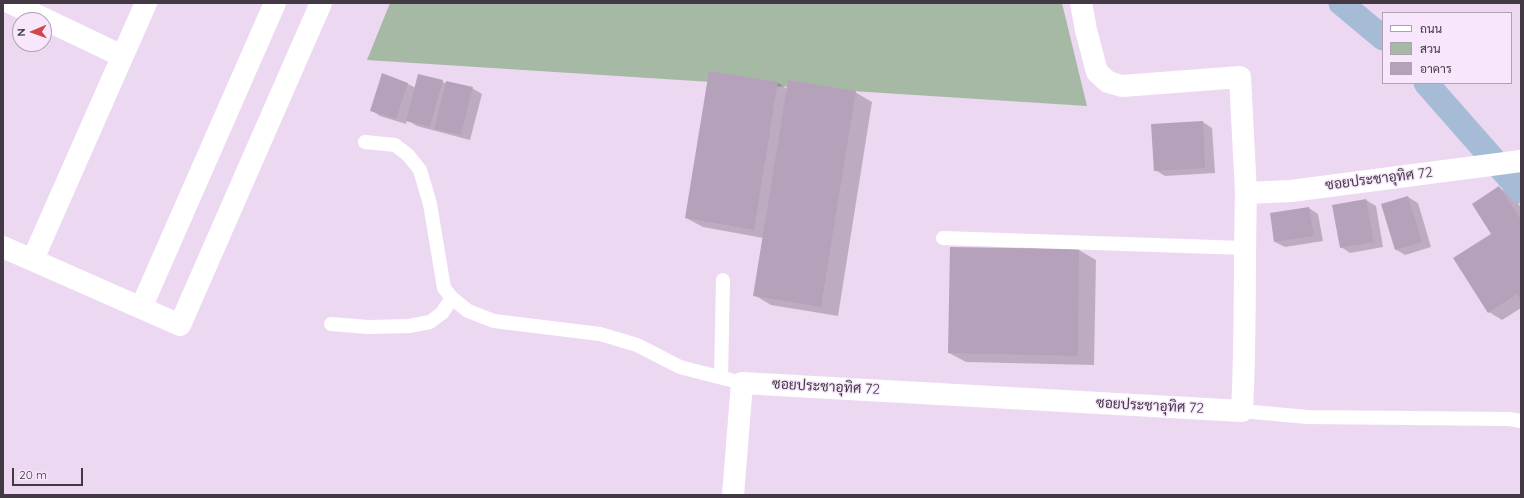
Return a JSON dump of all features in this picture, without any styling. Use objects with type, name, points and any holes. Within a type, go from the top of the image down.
[{"type":"street","points":[[11,3],[122,56]]},
{"type":"street","points":[[33,259],[146,3]]},
{"type":"street","points":[[141,308],[275,3]]},
{"type":"street","points":[[3,247],[180,325],[321,3]]},
{"type":"street","points":[[1081,3],[1086,30],[1097,72],[1108,82],[1122,86],[1240,77],[1246,193],[1245,366],[1242,411]]},
{"type":"street","name":"ซอยประชาอุทิศ 72","points":[[1246,193],[1291,191],[1521,161]]},
{"type":"street","points":[[733,495],[742,383]]},
{"type":"street","name":"ซอยประชาอุทิศ 72","points":[[742,383],[1242,411]]},
{"type":"lane","points":[[365,142],[395,145],[408,155],[420,170],[430,204],[444,288],[452,298],[468,311],[494,321],[600,334],[637,345],[680,367],[742,383]]},
{"type":"lane","points":[[943,238],[1245,248]]},
{"type":"lane","points":[[721,377],[723,280]]},
{"type":"lane","points":[[331,324],[368,327],[409,326],[430,322],[442,313],[452,298]]},
{"type":"lane","points":[[1242,411],[1307,417],[1509,419],[1521,421]]},
{"type":"green space","points":[[390,3],[1062,3],[1087,106],[367,60]]},
{"type":"building","points":[[709,71],[778,82],[754,230],[685,218]]},
{"type":"building","points":[[382,73],[408,83],[396,119],[370,111]]},
{"type":"building","points":[[418,74],[443,80],[430,127],[406,121]]},
{"type":"building","points":[[788,80],[856,91],[821,307],[753,296]]},
{"type":"building","points":[[446,81],[473,87],[461,135],[434,129]]},
{"type":"building","points":[[1203,121],[1205,168],[1154,171],[1151,124]]},
{"type":"building","points":[[1499,186],[1521,220],[1521,301],[1517,294],[1488,313],[1453,258],[1491,234],[1472,204]]},
{"type":"building","points":[[1408,196],[1422,242],[1395,250],[1381,204]]},
{"type":"building","points":[[1366,199],[1374,242],[1340,248],[1332,205]]},
{"type":"building","points":[[1309,207],[1314,236],[1274,242],[1270,213]]},
{"type":"building","points":[[950,247],[1079,249],[1078,356],[948,353]]},
{"type":"waterway","points":[[1341,3],[1382,37]]},
{"type":"waterway","points":[[1427,84],[1521,191]]}]
